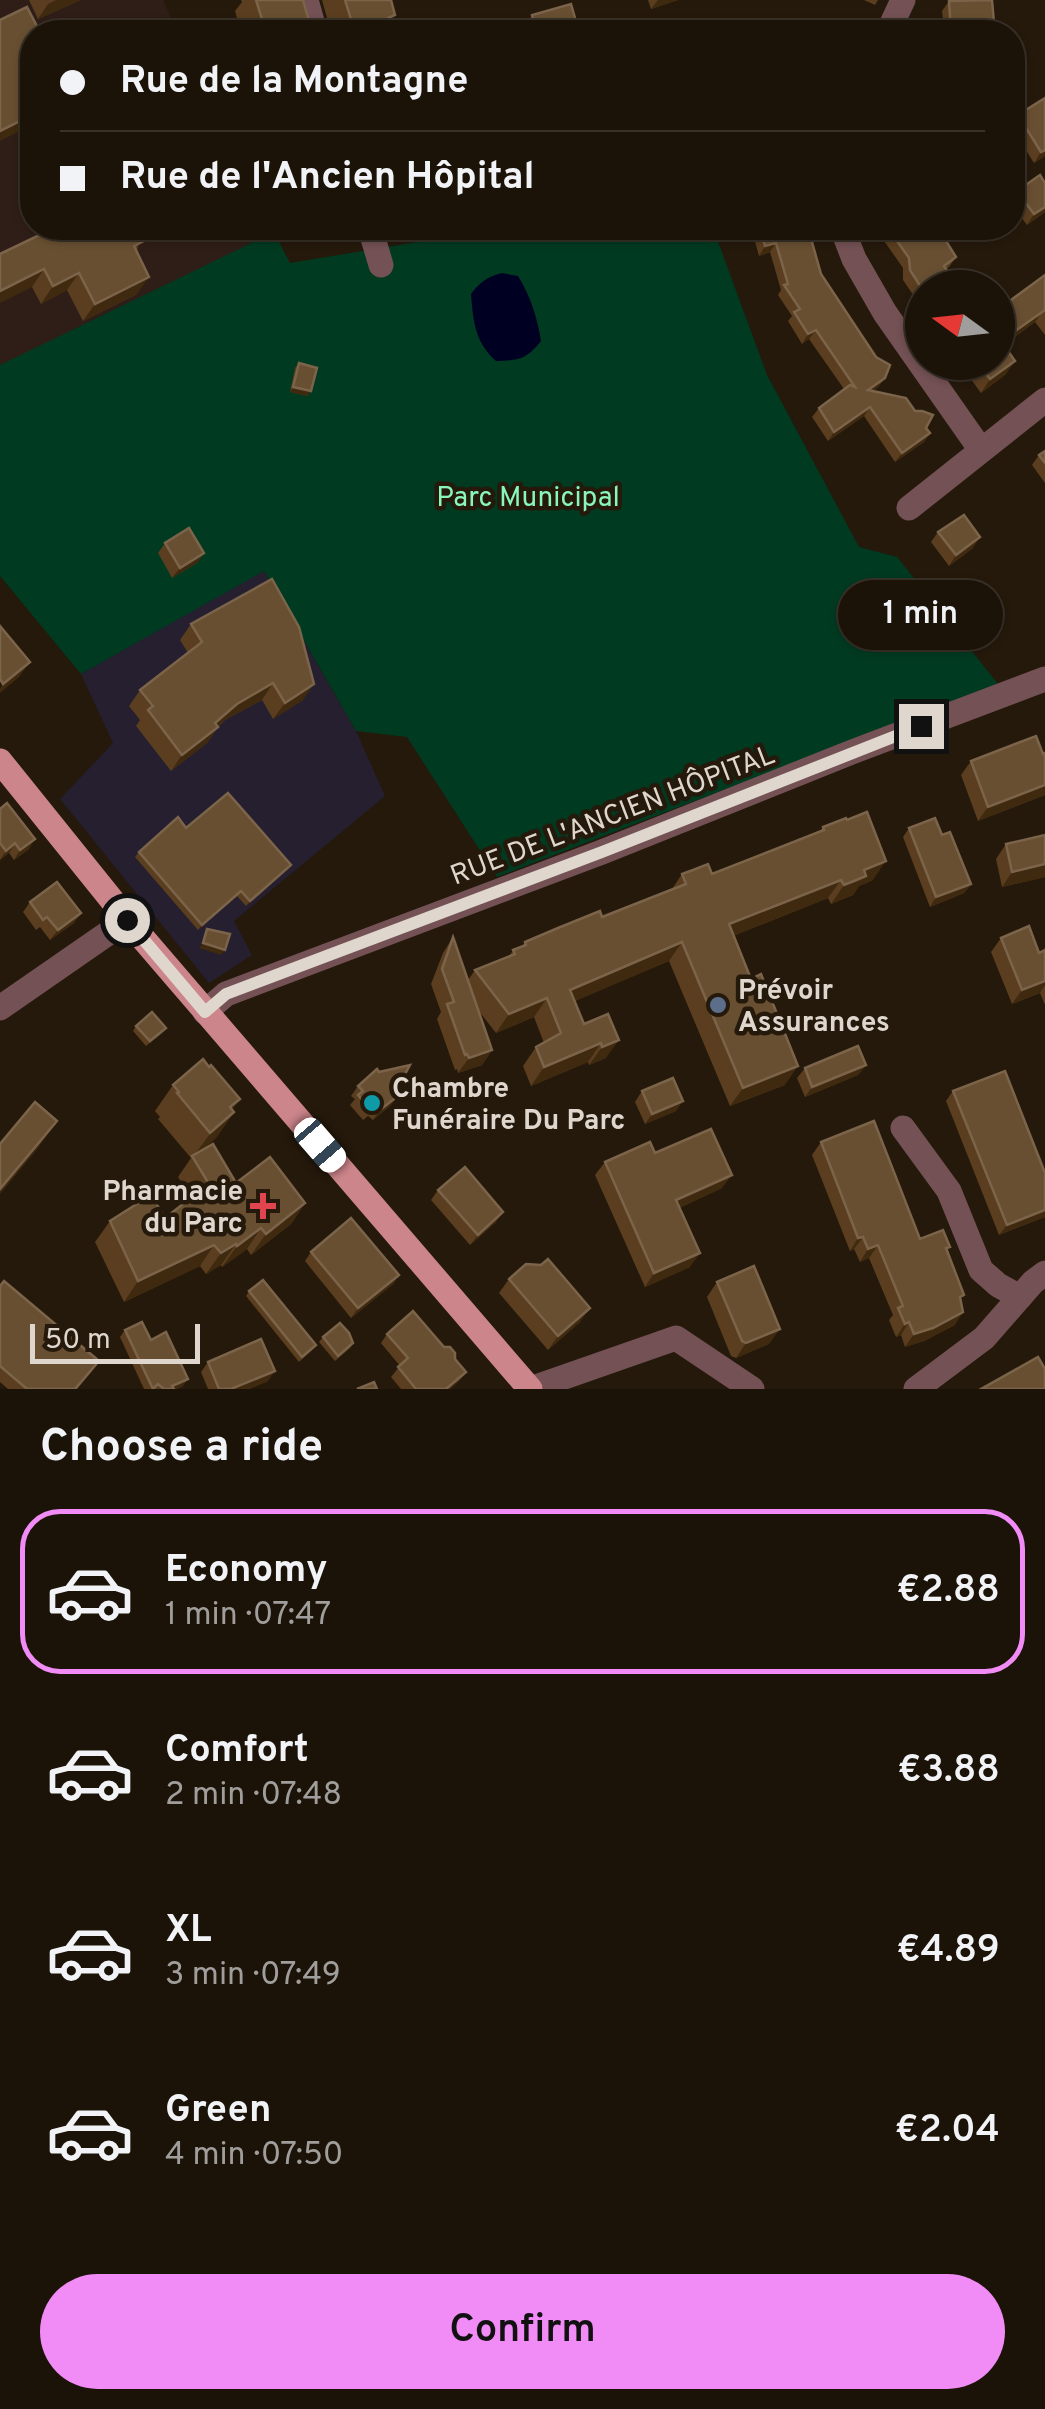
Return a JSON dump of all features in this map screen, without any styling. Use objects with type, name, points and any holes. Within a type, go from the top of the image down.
[{"type":"main road","points":[[0,760],[127,920],[530,1389]]},
{"type":"street","points":[[374,240],[381,265]]},
{"type":"street","points":[[847,240],[885,313],[981,450]]},
{"type":"street","points":[[909,508],[1045,400]]},
{"type":"street","name":"RUE DE L'ANCIEN HÔPITAL","points":[[205,1012],[226,994],[1045,679]]},
{"type":"street","points":[[0,1008],[127,920]]},
{"type":"street","points":[[903,1128],[950,1191],[981,1270],[1020,1297]]},
{"type":"street","points":[[916,1389],[984,1338],[1045,1273]]},
{"type":"street","points":[[530,1389],[676,1338],[752,1389]]},
{"type":"shaded area","points":[[0,0],[163,0],[172,20],[20,20],[20,240],[258,240],[0,371]]},
{"type":"shaded area","points":[[263,570],[356,731],[385,796],[234,921],[252,955],[209,983],[60,799],[113,743],[81,674]]},
{"type":"green space","name":"Parc Municipal","points":[[258,240],[278,240],[290,263],[430,240],[717,240],[767,375],[859,547],[897,557],[998,684],[497,877],[407,737],[356,731],[264,571],[81,674],[0,576],[0,365]]},
{"type":"water","points":[[502,273],[518,276],[523,284],[541,341],[522,358],[496,361],[479,339],[471,294],[484,280]]},
{"type":"building","points":[[256,0],[303,0],[309,20],[262,20]]},
{"type":"building","points":[[345,0],[391,0],[395,15],[389,20],[351,20]]},
{"type":"building","points":[[992,0],[994,20],[950,20],[949,1]]},
{"type":"building","points":[[571,4],[576,20],[533,20],[532,15]]},
{"type":"building","points":[[27,7],[34,20],[20,20],[20,121],[0,131],[0,20]]},
{"type":"building","points":[[1045,98],[1045,150],[1041,152],[1025,126],[1025,111]]},
{"type":"building","points":[[1040,175],[1045,183],[1045,207],[1034,214],[1025,202],[1025,185]]},
{"type":"building","points":[[29,240],[144,240],[134,246],[149,277],[95,304],[79,273],[53,286],[44,269],[0,291],[0,254]]},
{"type":"building","points":[[763,240],[811,240],[821,274],[876,357],[890,365],[885,378],[868,390],[906,398],[915,411],[933,415],[926,428],[930,433],[902,453],[870,407],[834,432],[819,408],[850,385],[855,387],[816,330],[808,334],[794,312],[800,309],[784,285],[788,284],[776,243],[765,246]]},
{"type":"building","points":[[896,240],[945,240],[956,257],[944,266],[947,270],[910,270],[909,258]]},
{"type":"building","points":[[1045,275],[1045,310],[1015,331],[1015,297]]},
{"type":"building","points":[[299,363],[317,368],[311,391],[293,387]]},
{"type":"building","points":[[964,515],[980,537],[956,555],[938,532]]},
{"type":"building","points":[[189,528],[204,553],[180,568],[165,543]]},
{"type":"building","points":[[272,579],[299,627],[314,684],[285,703],[273,683],[237,704],[215,723],[218,727],[182,755],[148,710],[153,706],[140,690],[202,642],[191,624]]},
{"type":"building","points":[[0,626],[30,662],[3,684],[0,679]]},
{"type":"building","points":[[1036,736],[1045,753],[1045,785],[988,807],[971,761]]},
{"type":"building","points":[[228,793],[291,865],[250,901],[241,891],[202,925],[139,852],[178,817],[186,828]]},
{"type":"building","points":[[7,803],[35,839],[20,850],[15,843],[6,851],[0,843],[0,809]]},
{"type":"building","points":[[867,812],[886,861],[864,870],[866,876],[854,881],[844,885],[841,880],[729,924],[751,979],[761,974],[798,1066],[743,1088],[682,942],[570,990],[584,1024],[608,1014],[619,1040],[602,1047],[601,1043],[544,1067],[536,1047],[561,1033],[547,998],[509,1014],[475,970],[515,954],[513,950],[526,945],[525,942],[558,928],[600,911],[602,917],[686,884],[682,874],[708,864],[712,874]]},
{"type":"building","points":[[935,818],[942,835],[950,832],[971,884],[936,897],[909,828]]},
{"type":"building","points":[[1045,835],[1045,864],[1012,872],[1006,844]]},
{"type":"building","points":[[57,882],[81,913],[58,930],[47,917],[43,920],[30,902]]},
{"type":"building","points":[[1029,926],[1039,953],[1045,950],[1045,981],[1022,990],[1001,938]]},
{"type":"building","points":[[207,929],[230,934],[225,950],[203,943]]},
{"type":"building","points":[[453,937],[492,1050],[469,1058],[447,1004],[454,1002],[442,969]]},
{"type":"building","points":[[152,1012],[166,1028],[150,1041],[136,1026]]},
{"type":"building","points":[[858,1046],[866,1065],[812,1087],[805,1068]]},
{"type":"building","points":[[203,1059],[240,1099],[230,1107],[234,1112],[210,1133],[173,1085]]},
{"type":"building","points":[[410,1065],[396,1091],[399,1095],[380,1110],[376,1105],[370,1110],[358,1095],[363,1091],[358,1086],[377,1069],[379,1072]]},
{"type":"building","points":[[1005,1071],[1045,1173],[1045,1210],[1007,1225],[953,1091]]},
{"type":"building","points":[[673,1078],[683,1101],[652,1114],[642,1091]]},
{"type":"building","points":[[35,1102],[57,1121],[0,1189],[0,1144]]},
{"type":"building","points":[[874,1121],[920,1239],[943,1230],[964,1295],[960,1297],[963,1312],[914,1334],[898,1308],[903,1306],[878,1245],[868,1249],[863,1237],[858,1238],[821,1142]]},
{"type":"building","points":[[711,1129],[732,1175],[676,1200],[700,1253],[654,1273],[605,1162],[650,1142],[655,1153]]},
{"type":"building","points":[[213,1144],[236,1183],[270,1157],[305,1203],[266,1234],[261,1228],[221,1253],[214,1245],[138,1281],[110,1221],[151,1195],[165,1218],[209,1184],[192,1156]]},
{"type":"building","points":[[465,1167],[503,1212],[478,1235],[438,1190]]},
{"type":"building","points":[[351,1218],[399,1275],[358,1308],[311,1252]]},
{"type":"building","points":[[548,1259],[590,1308],[558,1336],[509,1279],[526,1264],[541,1265]]},
{"type":"building","points":[[754,1266],[780,1329],[746,1343],[717,1282]]},
{"type":"building","points":[[263,1280],[316,1345],[302,1357],[249,1291]]},
{"type":"building","points":[[4,1281],[99,1361],[75,1389],[27,1389],[0,1366],[0,1286]]},
{"type":"building","points":[[413,1311],[444,1347],[450,1347],[466,1372],[446,1389],[416,1389],[398,1367],[408,1358],[387,1334]]},
{"type":"building","points":[[142,1322],[151,1340],[166,1332],[188,1379],[172,1386],[174,1389],[158,1384],[153,1389],[125,1330]]},
{"type":"building","points":[[340,1323],[353,1343],[338,1356],[323,1337]]},
{"type":"building","points":[[261,1339],[275,1371],[231,1389],[219,1389],[208,1362]]},
{"type":"building","points":[[1038,1357],[1045,1369],[1045,1389],[981,1389]]},
{"type":"building","points":[[374,1382],[377,1389],[357,1389]]},
{"type":"place","name":"Prévoir Assurances","points":[[718,1005]]},
{"type":"place","name":"Chambre Funéraire Du Parc","points":[[372,1103]]},
{"type":"place","name":"Pharmacie du Parc","points":[[263,1206]]},
{"type":"route","points":[[127,920],[205,1012],[226,994],[921,726]]}]
